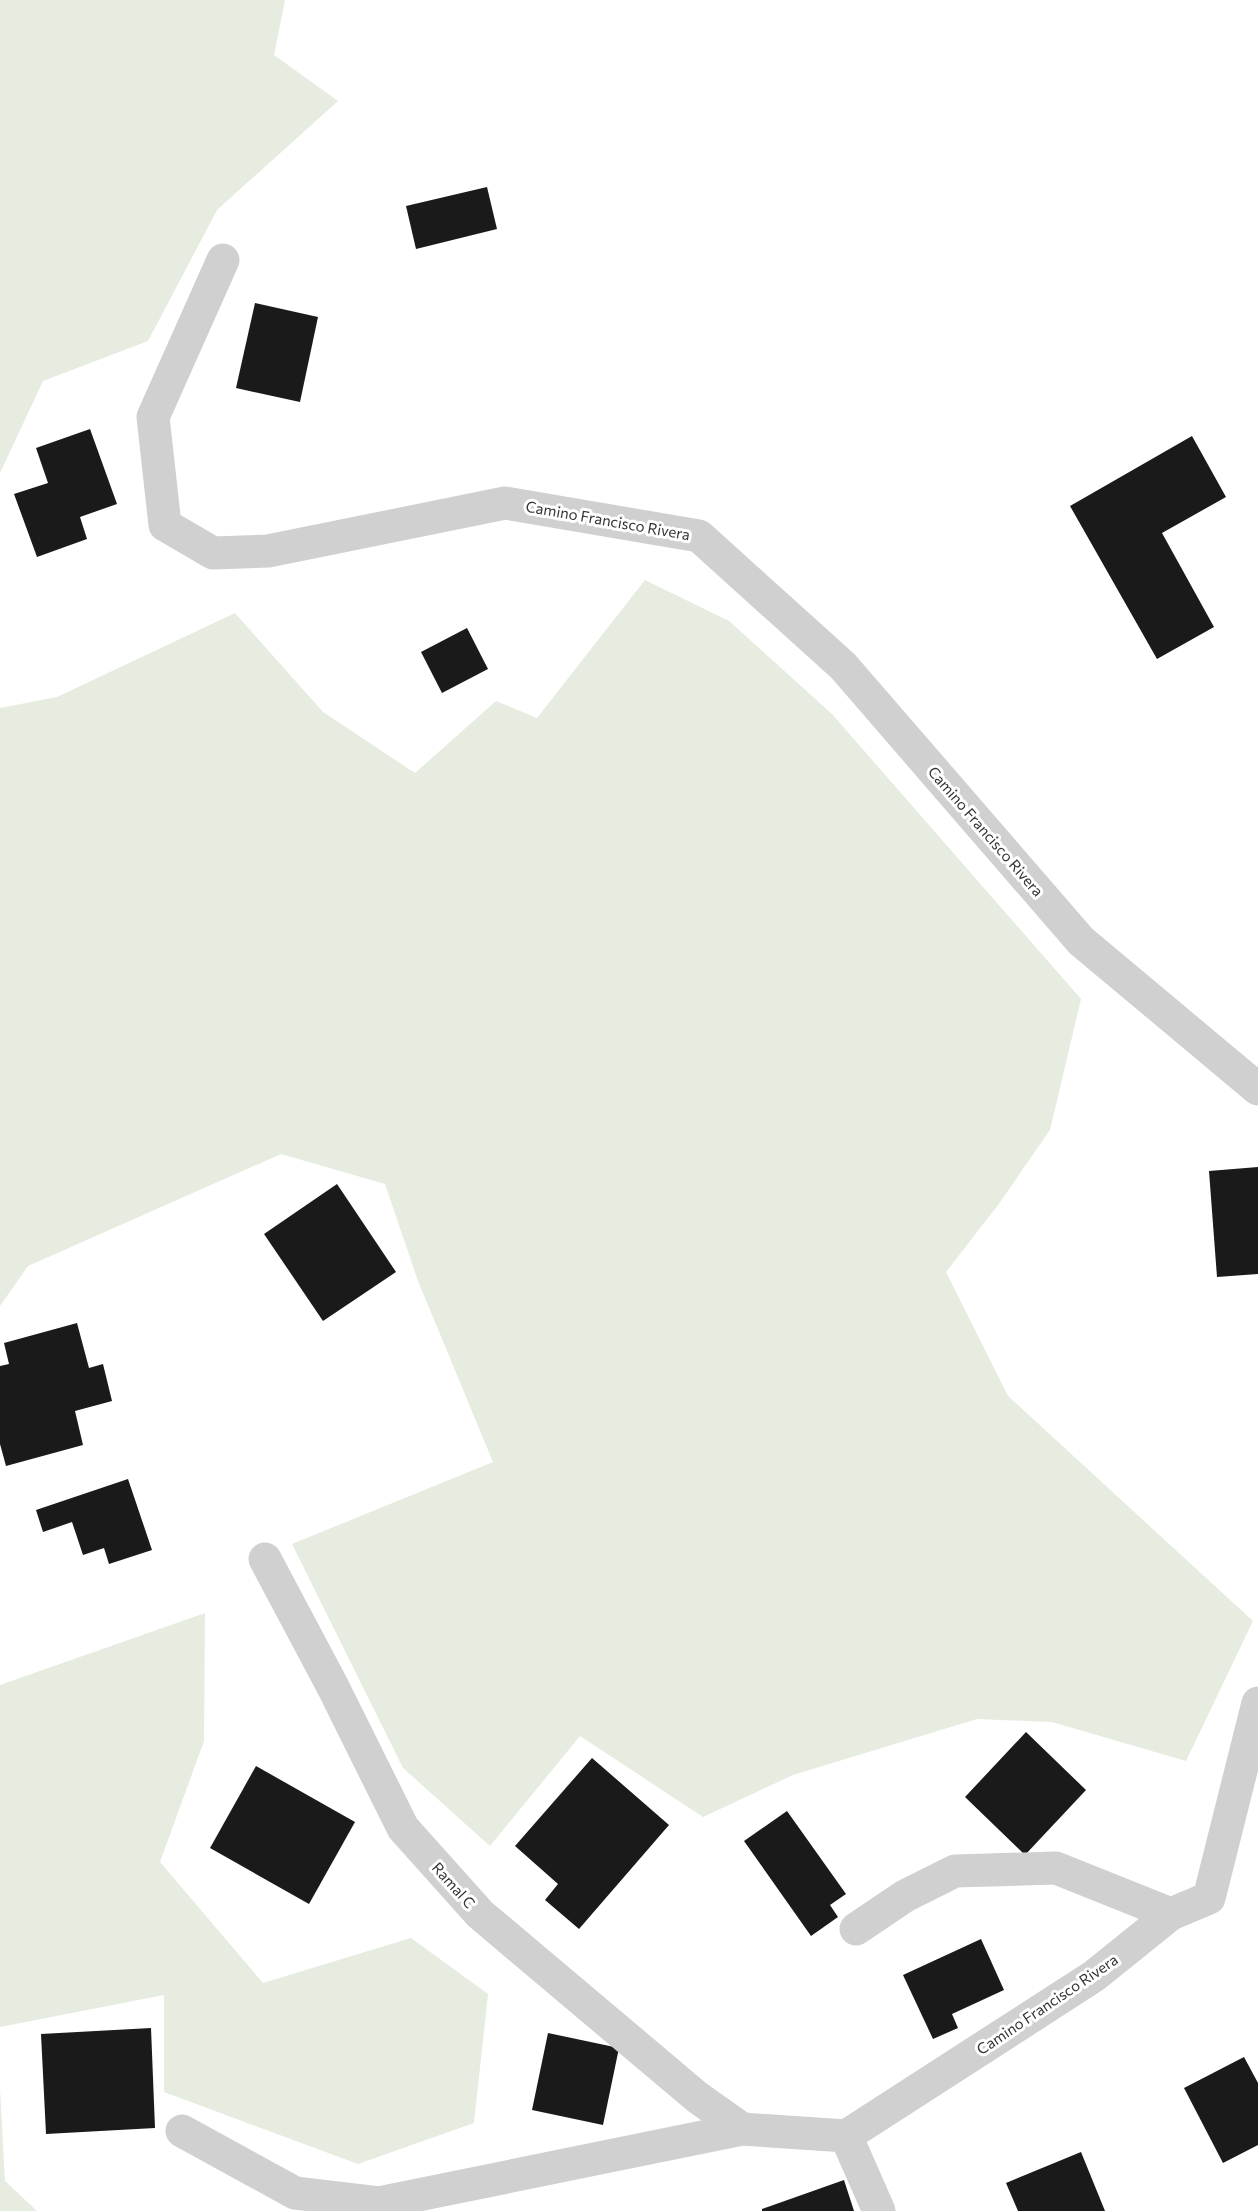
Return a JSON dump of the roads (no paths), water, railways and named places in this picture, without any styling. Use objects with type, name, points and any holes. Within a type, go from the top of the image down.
[{"type":"street","name":"Camino Francisco Rivera","points":[[223,261],[153,417],[165,525],[213,553],[268,551],[505,503],[699,536],[843,666],[1081,941],[1258,1089]]},
{"type":"street","name":"Ramal C","points":[[265,1559],[333,1687],[403,1828],[480,1914],[697,2097],[742,2129]]},
{"type":"street","name":"Camino Francisco Rivera","points":[[846,2136],[1094,1976],[1172,1914],[1209,1898],[1258,1703]]},
{"type":"street","points":[[856,1929],[905,1896],[955,1871],[1056,1868],[1172,1914]]},
{"type":"street","points":[[182,2131],[295,2193],[379,2203],[742,2129],[846,2136],[879,2211]]}]
